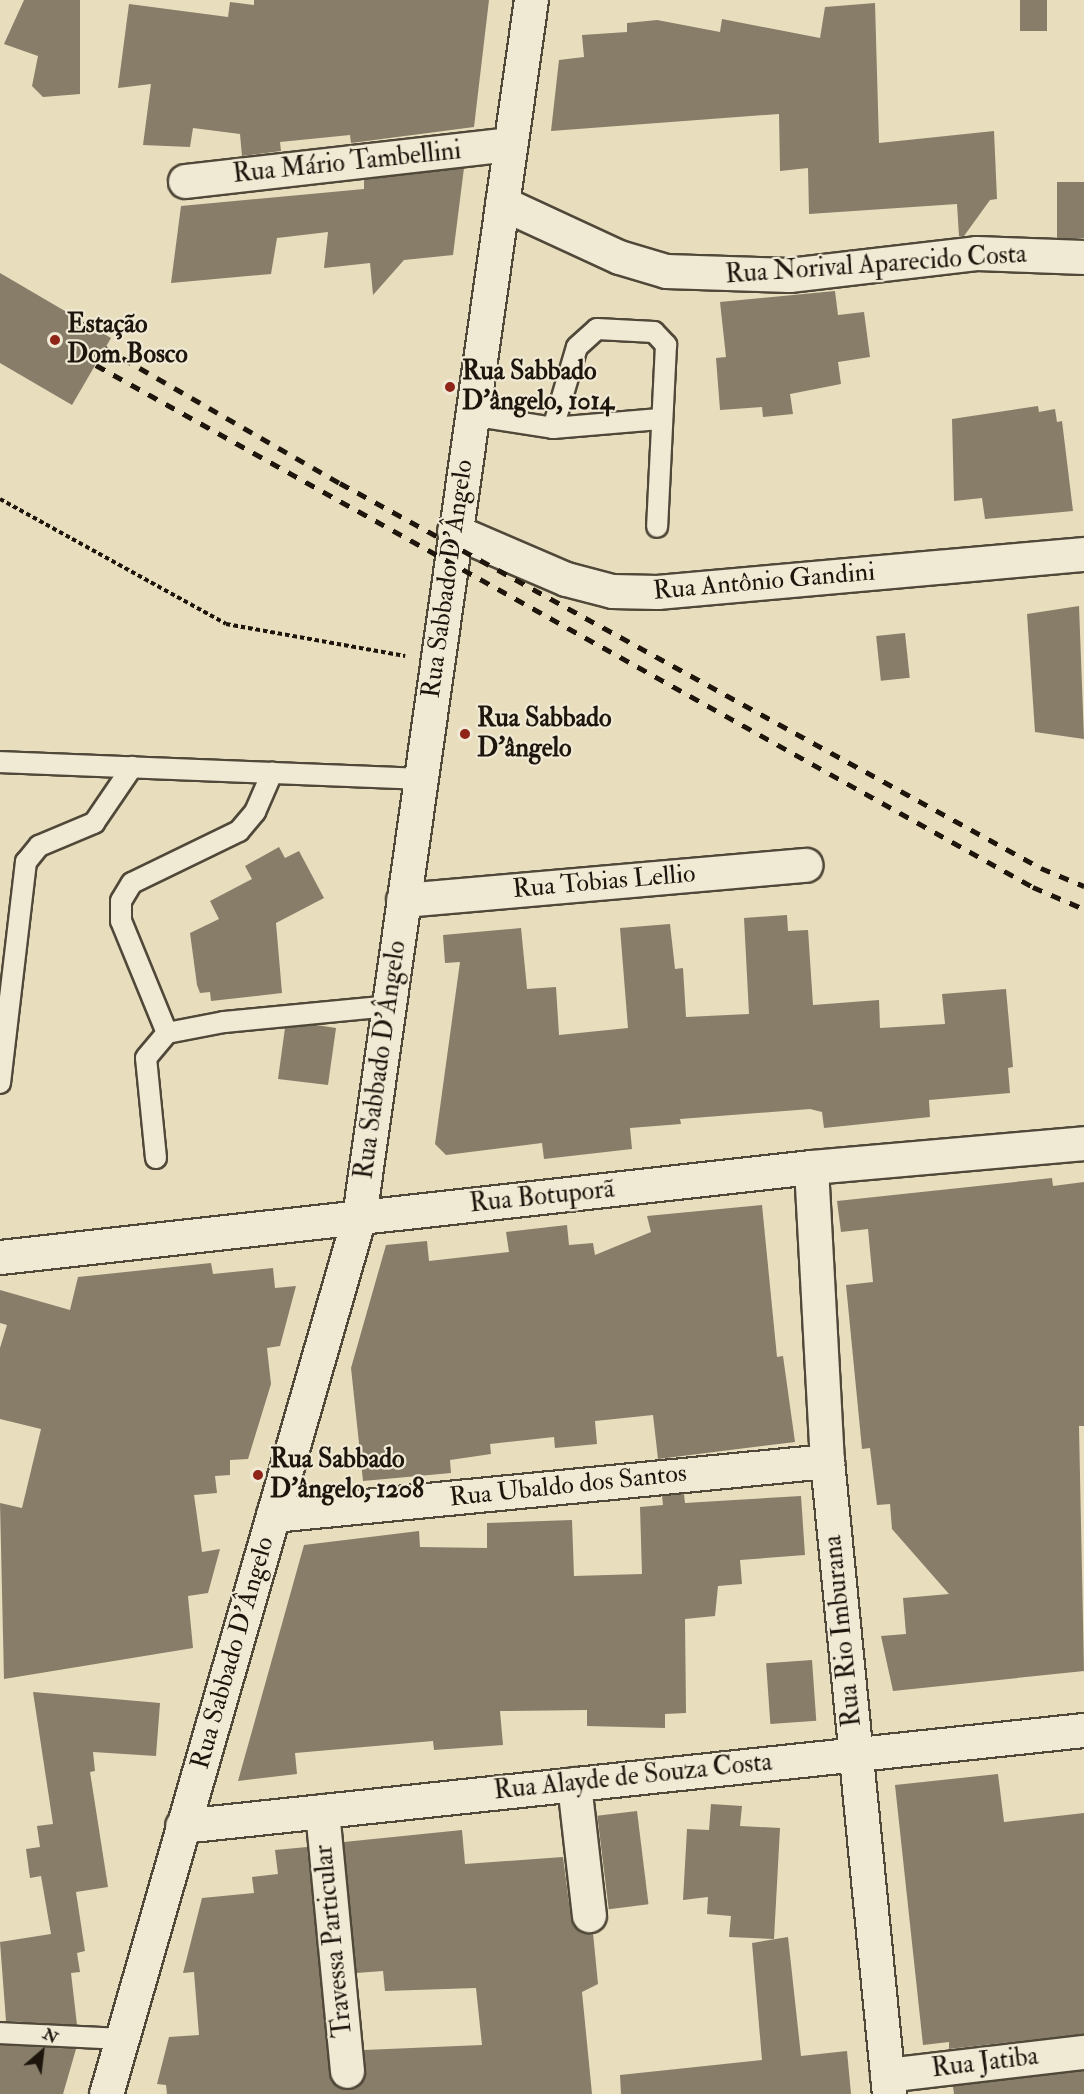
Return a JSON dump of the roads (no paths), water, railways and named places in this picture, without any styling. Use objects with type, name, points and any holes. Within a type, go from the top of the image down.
[{"type":"street","name":"Rua Sabbado D'Ângelo","points":[[106,2094],[359,1216],[454,531],[531,0]]},
{"type":"street","name":"Rua Mário Tambellini","points":[[185,181],[510,144]]},
{"type":"street","name":"Rua Norival Aparecido Costa","points":[[502,203],[619,257],[666,272],[716,276],[789,275],[976,253],[1084,257]]},
{"type":"street","name":"Rua Antônio Gandini","points":[[454,531],[566,579],[612,591],[657,592],[1084,554]]},
{"type":"street","name":"Rua Tobias Lellio","points":[[403,900],[805,864]]},
{"type":"street","name":"Rua Botuporã","points":[[0,1257],[811,1167],[1084,1143]]},
{"type":"street","name":"Rua Rio Imburana","points":[[811,1167],[827,1461],[888,2085]]},
{"type":"street","name":"Rua Ubaldo dos Santos","points":[[273,1515],[827,1461]]},
{"type":"street","name":"Rua Alayde de Souza Costa","points":[[182,1826],[1084,1730]]},
{"type":"street","points":[[574,1784],[589,1916]]},
{"type":"street","name":"Travessa Particular","points":[[322,1811],[347,2071]]},
{"type":"street","name":"Rua Jatiba","points":[[888,2085],[1084,2052]]},
{"type":"lane","points":[[553,428],[577,347],[597,329],[654,332],[666,345],[660,419],[657,527]]},
{"type":"lane","points":[[471,414],[553,428],[660,419]]},
{"type":"lane","points":[[0,762],[420,779]]},
{"type":"lane","points":[[0,1083],[26,862],[39,846],[94,823],[132,767]]},
{"type":"lane","points":[[167,1034],[121,921],[121,901],[132,883],[239,831],[255,813],[272,773]]},
{"type":"lane","points":[[156,1158],[146,1058],[167,1034],[224,1022],[389,1006]]},
{"type":"lane","points":[[0,2033],[123,2039]]},
{"type":"railway","points":[[105,348],[340,483],[1041,868],[1084,886]]},
{"type":"railway","points":[[96,365],[1033,887],[1084,909]]},
{"type":"place","name":"Estação Dom Bosco","points":[[55,340]]},
{"type":"place","name":"Rua Sabbado D'ângelo, 1014","points":[[450,387]]},
{"type":"place","name":"Rua Sabbado D'ângelo","points":[[465,734]]},
{"type":"place","name":"Rua Sabbado D'ângelo, 1208","points":[[258,1475]]}]
